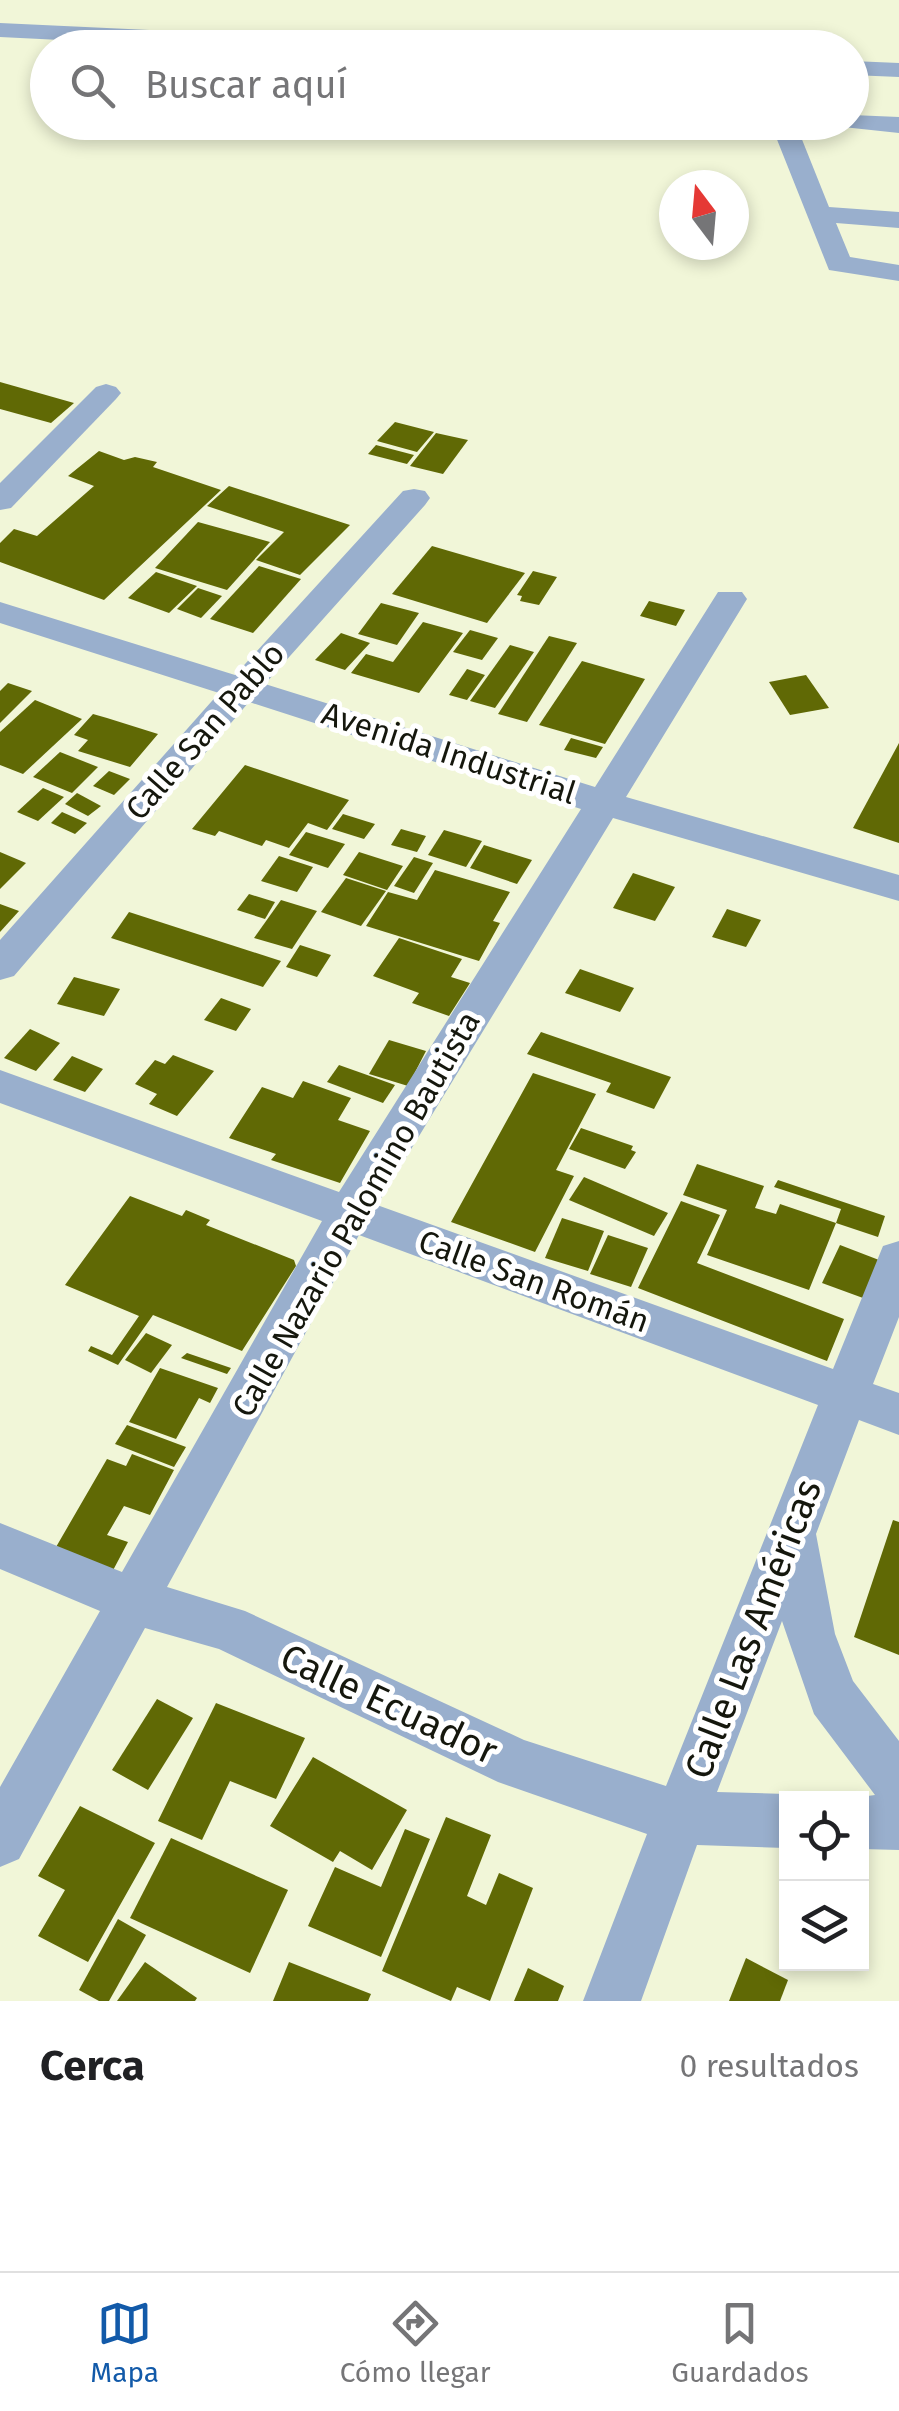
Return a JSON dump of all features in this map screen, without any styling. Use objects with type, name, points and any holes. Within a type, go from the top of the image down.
[{"type":"street","points":[[0,30],[30,32]]},
{"type":"street","points":[[869,69],[898,70]]},
{"type":"street","points":[[869,123],[899,126]]},
{"type":"street","points":[[789,140],[838,264],[899,273]]},
{"type":"street","points":[[818,214],[899,220]]},
{"type":"street","points":[[0,502],[106,392]]},
{"type":"street","name":"Calle San Pablo","points":[[0,966],[243,686],[414,498]]},
{"type":"street","name":"Calle Nazario Palomino Bautista","points":[[0,1840],[349,1213],[730,599]]},
{"type":"street","name":"Avenida Industrial","points":[[0,612],[604,803],[899,888]]},
{"type":"street","name":"Calle San Román","points":[[0,1086],[899,1414]]},
{"type":"street","name":"Calle Las Américas","points":[[612,2001],[899,1259]]},
{"type":"street","points":[[790,1534],[810,1634],[832,1696],[899,1784]]},
{"type":"street","name":"Calle Ecuador","points":[[0,1546],[134,1602],[227,1628],[517,1764],[680,1818],[779,1821]]},
{"type":"street","points":[[869,1822],[899,1823]]},
{"type":"building","points":[[0,382],[74,403],[51,423],[0,409]]},
{"type":"building","points":[[395,422],[434,432],[417,452],[377,441]]},
{"type":"building","points":[[436,433],[468,440],[443,474],[410,466]]},
{"type":"building","points":[[376,445],[414,455],[407,464],[368,454]]},
{"type":"building","points":[[99,451],[124,460],[135,457],[157,462],[153,467],[221,490],[104,600],[0,562],[0,543],[14,529],[37,536],[94,486],[68,476]]},
{"type":"building","points":[[229,486],[350,525],[300,575],[256,560],[284,532],[207,506]]},
{"type":"building","points":[[198,522],[270,542],[227,590],[155,568]]},
{"type":"building","points":[[432,546],[525,573],[487,623],[392,594]]},
{"type":"building","points":[[259,566],[301,579],[253,633],[210,619]]},
{"type":"building","points":[[533,571],[557,577],[539,605],[520,601],[522,596],[517,595]]},
{"type":"building","points":[[156,572],[197,586],[169,613],[128,598]]},
{"type":"building","points":[[198,588],[222,596],[201,618],[177,609]]},
{"type":"building","points":[[649,601],[685,610],[676,626],[640,616]]},
{"type":"building","points":[[381,603],[419,613],[397,645],[358,634]]},
{"type":"building","points":[[423,622],[463,633],[419,693],[351,673],[366,654],[393,662]]},
{"type":"building","points":[[470,630],[498,638],[482,660],[453,652]]},
{"type":"building","points":[[341,633],[370,643],[345,670],[315,660]]},
{"type":"building","points":[[549,636],[577,643],[527,722],[498,714]]},
{"type":"building","points":[[510,645],[534,652],[495,708],[470,701]]},
{"type":"building","points":[[582,661],[645,679],[605,744],[539,725]]},
{"type":"building","points":[[467,669],[485,675],[467,700],[449,695]]},
{"type":"building","points":[[806,675],[829,708],[790,715],[769,682]]},
{"type":"building","points":[[8,683],[32,691],[0,723],[0,691]]},
{"type":"building","points":[[35,700],[82,719],[23,774],[0,765],[0,732]]},
{"type":"building","points":[[93,714],[158,734],[130,767],[78,751],[88,740],[74,735]]},
{"type":"building","points":[[571,738],[603,747],[596,758],[564,750]]},
{"type":"building","points":[[899,743],[899,843],[853,828]]},
{"type":"building","points":[[60,752],[98,767],[72,793],[33,777]]},
{"type":"building","points":[[245,765],[349,800],[327,830],[308,823],[289,848],[266,840],[262,846],[219,831],[215,836],[192,829]]},
{"type":"building","points":[[109,771],[130,779],[114,795],[93,786]]},
{"type":"building","points":[[43,788],[64,797],[38,821],[17,812]]},
{"type":"building","points":[[77,793],[101,806],[88,816],[65,804]]},
{"type":"building","points":[[62,812],[87,823],[75,834],[51,823]]},
{"type":"building","points":[[343,814],[375,824],[364,839],[332,829]]},
{"type":"building","points":[[401,829],[426,836],[417,852],[391,845]]},
{"type":"building","points":[[444,830],[482,841],[466,867],[428,855]]},
{"type":"building","points":[[306,832],[345,844],[328,868],[289,855]]},
{"type":"building","points":[[484,845],[532,860],[517,884],[470,868]]},
{"type":"building","points":[[0,852],[26,863],[0,889]]},
{"type":"building","points":[[359,852],[403,866],[387,890],[343,875]]},
{"type":"building","points":[[279,856],[313,867],[297,892],[261,881]]},
{"type":"building","points":[[414,857],[433,863],[414,893],[394,886]]},
{"type":"building","points":[[435,870],[510,892],[493,921],[500,923],[479,961],[366,926],[388,892],[417,900]]},
{"type":"building","points":[[633,873],[675,887],[655,921],[613,908]]},
{"type":"building","points":[[346,878],[386,891],[361,926],[321,912]]},
{"type":"building","points":[[249,894],[275,902],[265,919],[237,910]]},
{"type":"building","points":[[281,900],[317,911],[292,949],[254,938]]},
{"type":"building","points":[[0,904],[19,911],[0,932]]},
{"type":"building","points":[[727,909],[761,920],[746,947],[712,937]]},
{"type":"building","points":[[129,912],[281,961],[263,987],[111,938]]},
{"type":"building","points":[[399,938],[462,959],[451,977],[470,983],[449,1016],[412,1003],[419,993],[373,976]]},
{"type":"building","points":[[300,945],[331,955],[317,977],[286,967]]},
{"type":"building","points":[[580,969],[634,988],[620,1012],[565,993]]},
{"type":"building","points":[[74,977],[120,989],[104,1016],[57,1004]]},
{"type":"building","points":[[221,998],[251,1009],[236,1031],[204,1020]]},
{"type":"building","points":[[30,1029],[60,1043],[36,1071],[4,1058]]},
{"type":"building","points":[[541,1032],[671,1077],[654,1109],[606,1092],[611,1083],[527,1054]]},
{"type":"building","points":[[389,1040],[426,1051],[408,1086],[369,1074]]},
{"type":"building","points":[[173,1055],[214,1071],[177,1116],[149,1104],[157,1094],[135,1084],[155,1060],[165,1064]]},
{"type":"building","points":[[72,1056],[103,1069],[85,1092],[53,1080]]},
{"type":"building","points":[[339,1065],[395,1085],[383,1103],[327,1082]]},
{"type":"building","points":[[533,1073],[596,1094],[556,1170],[574,1176],[535,1252],[451,1222]]},
{"type":"building","points":[[303,1081],[351,1098],[338,1120],[370,1131],[340,1183],[271,1160],[276,1154],[229,1138],[262,1087],[293,1098]]},
{"type":"building","points":[[581,1128],[633,1146],[631,1150],[636,1152],[625,1169],[569,1149]]},
{"type":"building","points":[[697,1164],[764,1186],[755,1208],[776,1214],[780,1204],[836,1223],[809,1290],[707,1255],[727,1210],[683,1195]]},
{"type":"building","points":[[584,1177],[668,1213],[654,1236],[569,1200]]},
{"type":"building","points":[[778,1180],[885,1216],[878,1237],[836,1223],[841,1209],[774,1187]]},
{"type":"building","points":[[130,1196],[182,1216],[186,1210],[210,1220],[206,1225],[294,1260],[296,1266],[242,1351],[153,1315],[118,1365],[88,1351],[91,1346],[112,1355],[139,1316],[65,1285]]},
{"type":"building","points":[[681,1201],[720,1215],[697,1263],[844,1319],[827,1361],[638,1288]]},
{"type":"building","points":[[562,1218],[604,1231],[588,1271],[545,1258]]},
{"type":"building","points":[[608,1235],[648,1248],[631,1287],[590,1274]]},
{"type":"building","points":[[840,1245],[879,1260],[863,1298],[822,1283]]},
{"type":"building","points":[[146,1333],[172,1345],[151,1373],[125,1360]]},
{"type":"building","points":[[187,1353],[231,1368],[227,1374],[181,1358]]},
{"type":"building","points":[[160,1368],[218,1388],[210,1403],[199,1398],[176,1439],[129,1422]]},
{"type":"building","points":[[127,1425],[186,1447],[174,1467],[115,1444]]},
{"type":"building","points":[[132,1454],[174,1470],[150,1515],[124,1506],[107,1535],[128,1542],[110,1576],[52,1554],[107,1459],[126,1466]]},
{"type":"building","points":[[893,1520],[899,1522],[899,1655],[854,1637]]},
{"type":"building","points":[[157,1699],[193,1718],[148,1790],[112,1770]]},
{"type":"building","points":[[216,1703],[305,1738],[276,1799],[230,1781],[202,1840],[158,1821]]},
{"type":"building","points":[[313,1757],[407,1810],[372,1870],[340,1851],[333,1862],[270,1826]]},
{"type":"building","points":[[80,1806],[155,1843],[88,1962],[38,1936],[65,1890],[38,1876]]},
{"type":"building","points":[[446,1817],[491,1835],[467,1896],[486,1905],[499,1873],[533,1888],[490,2001],[457,1987],[451,2001],[382,1971]]},
{"type":"building","points":[[405,1829],[430,1839],[381,1957],[308,1926],[335,1867],[381,1887]]},
{"type":"building","points":[[171,1838],[288,1890],[250,1973],[130,1918]]},
{"type":"building","points":[[118,1919],[146,1935],[109,2001],[99,2001],[79,1990]]},
{"type":"building","points":[[746,1958],[788,1980],[780,2001],[729,2001]]},
{"type":"building","points":[[145,1962],[197,1998],[195,2001],[117,2001]]},
{"type":"building","points":[[289,1962],[371,1994],[368,2001],[273,2001]]},
{"type":"building","points":[[528,1968],[564,1986],[558,2001],[514,2001]]}]
